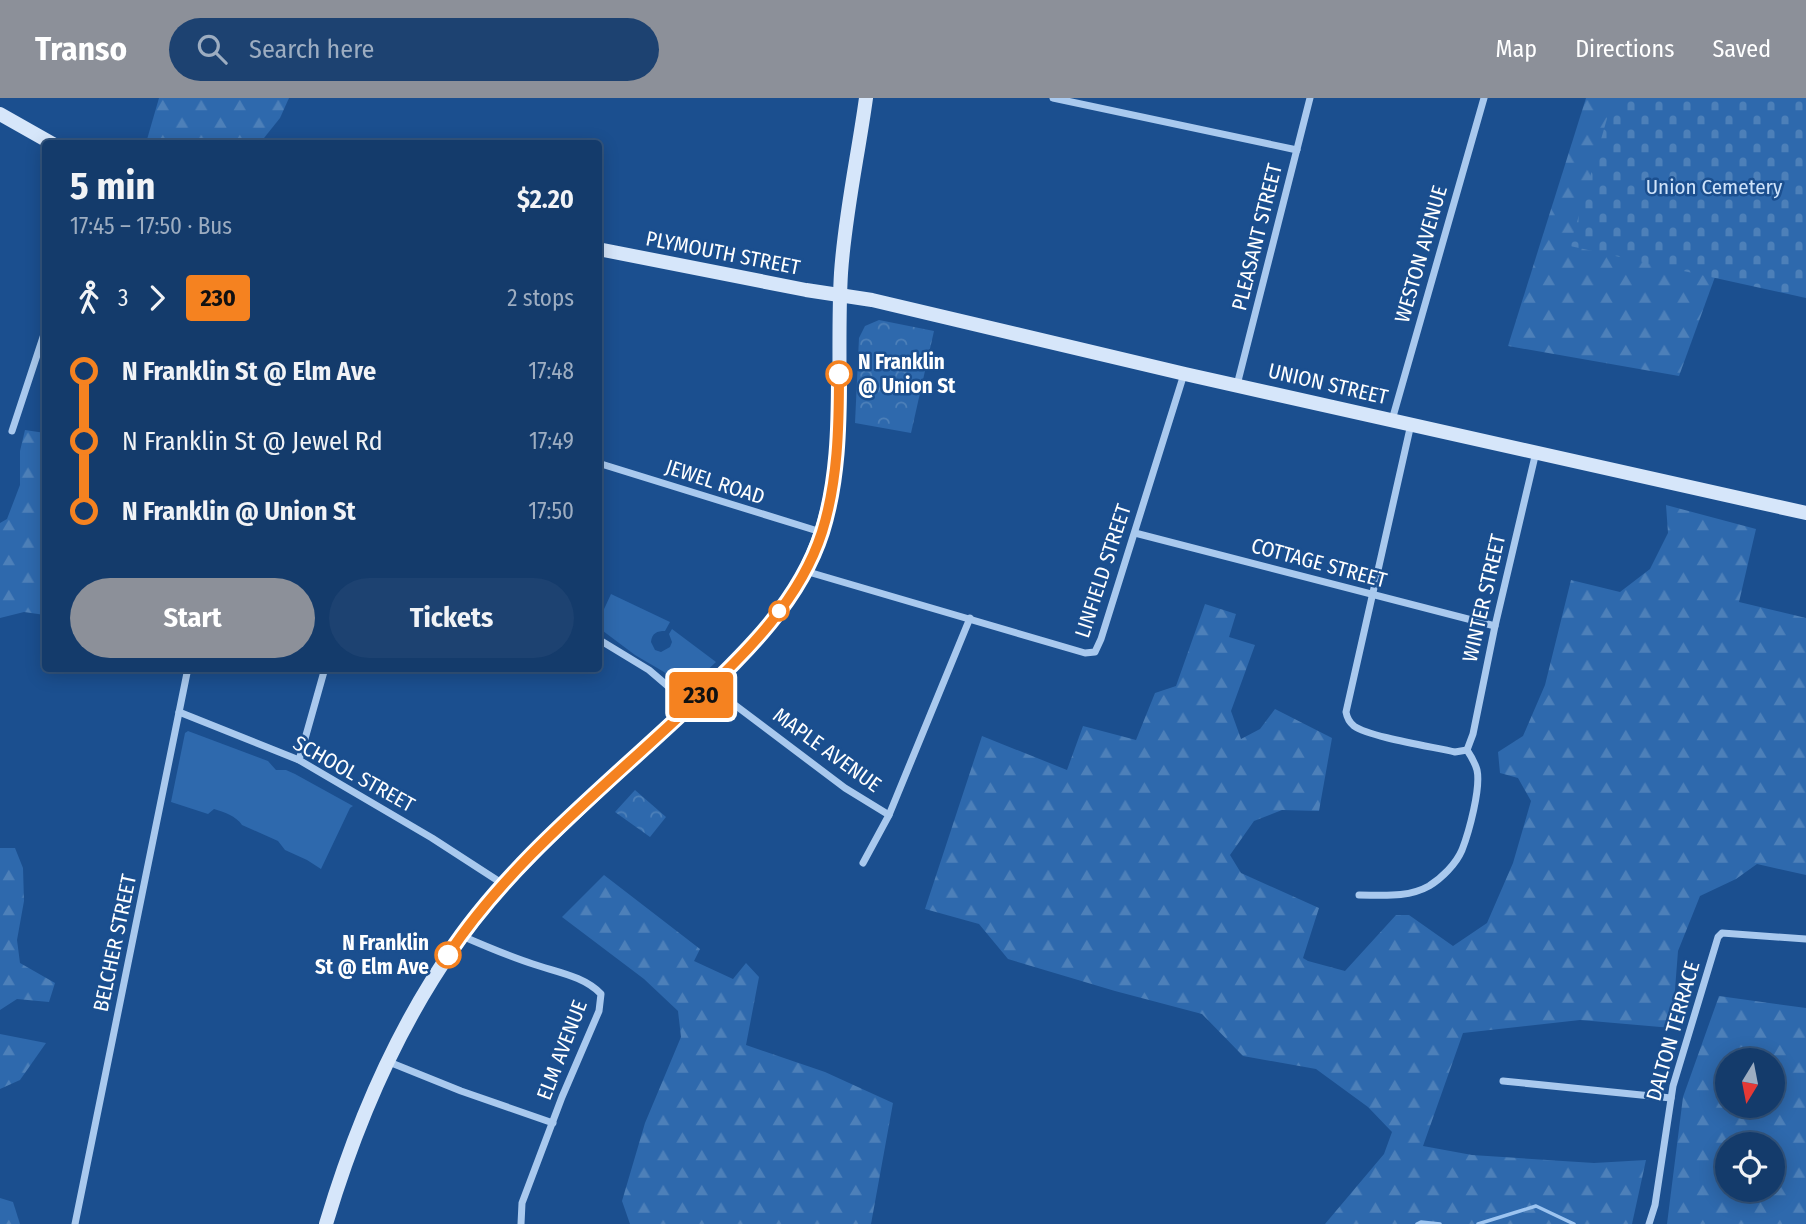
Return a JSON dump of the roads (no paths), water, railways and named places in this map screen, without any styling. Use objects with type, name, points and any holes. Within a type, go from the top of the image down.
[{"type":"main road","points":[[326,1224],[355,1142],[389,1062],[419,1003],[461,936],[503,884],[711,687],[772,621],[805,571],[821,533],[835,472],[840,295],[846,228],[866,98]]},
{"type":"main road","points":[[0,114],[46,140]]},
{"type":"main road","name":"PLYMOUTH STREET","points":[[602,250],[840,295]]},
{"type":"main road","name":"UNION STREET","points":[[840,295],[957,319],[1185,374],[1806,513]]},
{"type":"street","points":[[1052,98],[1297,150]]},
{"type":"street","name":"PLEASANT STREET","points":[[1237,385],[1310,98]]},
{"type":"street","name":"WESTON AVENUE","points":[[1392,420],[1484,98]]},
{"type":"street","points":[[12,431],[42,340]]},
{"type":"street","name":"LINFIELD STREET","points":[[805,571],[1085,653],[1095,652],[1185,374]]},
{"type":"street","points":[[1359,895],[1414,893],[1428,887],[1453,864],[1466,835],[1477,785],[1477,771],[1467,750],[1455,752],[1382,736],[1355,727],[1348,719],[1348,698],[1411,425]]},
{"type":"street","name":"WINTER STREET","points":[[1467,750],[1473,734],[1535,452]]},
{"type":"street","name":"JEWEL ROAD","points":[[602,464],[821,533]]},
{"type":"street","name":"COTTAGE STREET","points":[[1135,533],[1495,626]]},
{"type":"street","name":"MAPLE AVENUE","points":[[863,863],[889,815],[970,618]]},
{"type":"street","points":[[602,641],[649,670],[690,705]]},
{"type":"street","name":"BELCHER STREET","points":[[75,1224],[187,672]]},
{"type":"street","points":[[299,760],[324,672]]},
{"type":"street","name":"MAPLE AVENUE","points":[[711,687],[845,788],[889,815]]},
{"type":"street","name":"SCHOOL STREET","points":[[179,712],[299,760],[432,838],[503,884]]},
{"type":"street","name":"DALTON TERRACE","points":[[1648,1224],[1655,1205],[1671,1098],[1684,1045],[1718,937],[1722,933],[1806,939]]},
{"type":"street","name":"ELM AVENUE","points":[[461,936],[593,985],[601,994],[599,1011],[522,1203],[521,1224]]},
{"type":"street","points":[[389,1062],[461,1091],[553,1122]]},
{"type":"street","points":[[1503,1082],[1671,1098]]},
{"type":"waterway","points":[[1478,1224],[1536,1206],[1574,1224]]},
{"type":"waterway","points":[[1417,1224],[1440,1224]]},
{"type":"place","name":"N Franklin @ Union St","points":[[839,374]]},
{"type":"place","name":"N Franklin St @ Elm Ave","points":[[448,955]]},
{"type":"park label","name":"Union Cemetery","points":[[1714,187]]}]
